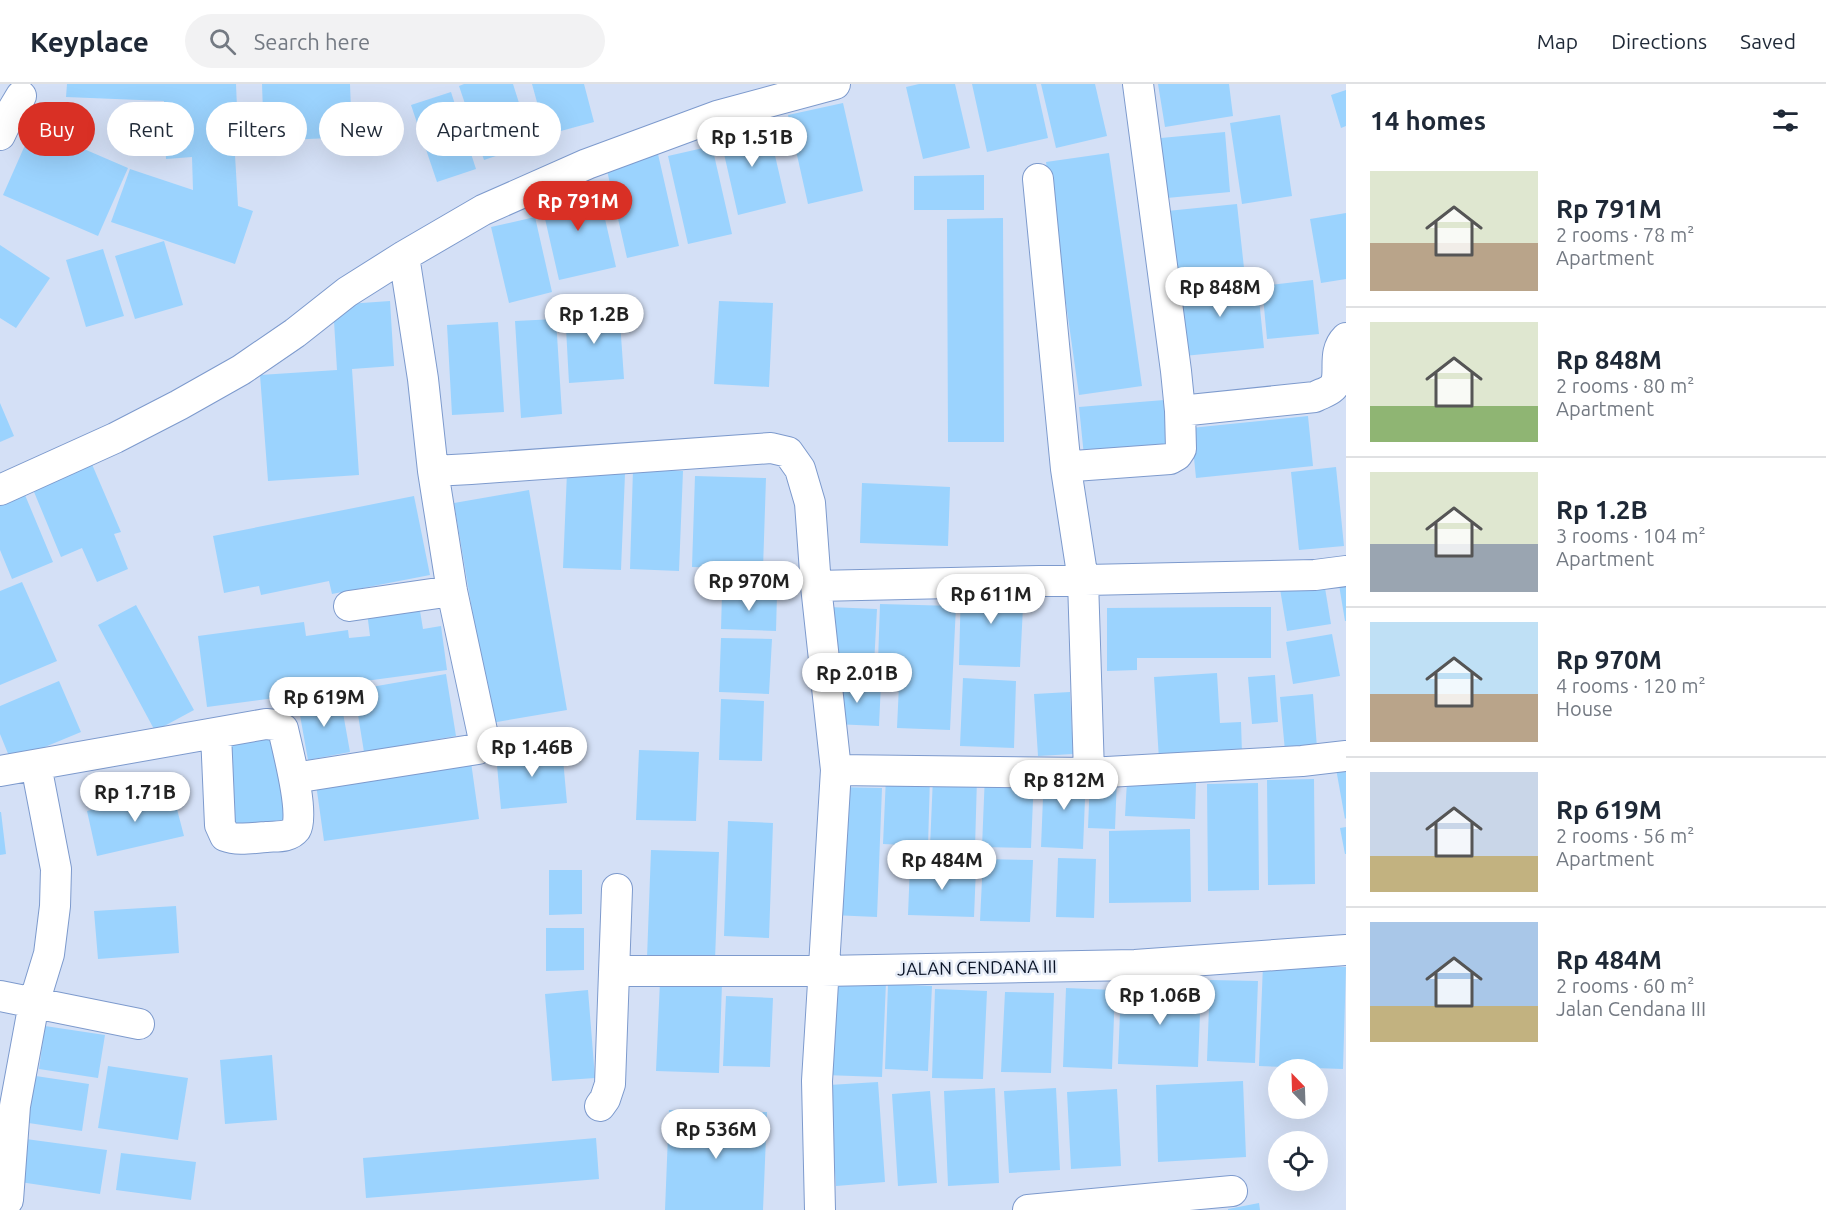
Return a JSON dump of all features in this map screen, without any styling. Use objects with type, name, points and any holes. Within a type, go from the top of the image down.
[{"type":"street","points":[[0,490],[115,438],[241,370],[295,333],[347,292],[483,210],[587,164],[717,116],[835,84]]},
{"type":"street","points":[[1066,469],[1074,466],[1170,459],[1181,449],[1180,411],[1138,84]]},
{"type":"street","points":[[1038,179],[1066,469],[1083,580],[1089,773]]},
{"type":"street","points":[[294,778],[478,748],[484,740],[452,591],[404,256]]},
{"type":"street","points":[[1180,411],[1315,397],[1334,387],[1338,379],[1338,350],[1346,338]]},
{"type":"street","points":[[433,471],[771,448],[788,452],[800,470],[810,503],[816,586],[836,770],[817,1080],[820,1210]]},
{"type":"street","points":[[816,586],[1315,575],[1346,571]]},
{"type":"street","points":[[349,606],[452,591]]},
{"type":"street","points":[[0,771],[266,724],[276,725],[283,729],[294,778],[299,817],[296,828],[288,835],[234,839],[225,836],[220,825],[216,734]]},
{"type":"street","points":[[836,770],[1089,773],[1302,761],[1346,756]]},
{"type":"street","points":[[8,1200],[15,1106],[34,1003],[49,954],[55,906],[56,869],[36,765]]},
{"type":"street","points":[[600,1106],[610,1084],[617,889]]},
{"type":"street","name":"JALAN CENDANA III","points":[[614,971],[823,971],[1135,965],[1346,950]]},
{"type":"street","points":[[0,996],[140,1024]]},
{"type":"street","points":[[1028,1210],[1232,1191]]},
{"type":"building","points":[[67,84],[236,84],[237,102],[206,102],[206,156],[235,156],[238,206],[253,211],[235,264],[111,222],[130,169],[193,190],[192,157],[166,159],[166,156],[194,156],[194,102],[66,97]]},
{"type":"building","points":[[262,84],[350,84],[351,102],[319,102],[319,138],[307,139],[307,102],[263,102]]},
{"type":"building","points":[[464,84],[513,84],[519,102],[464,102],[459,86]]},
{"type":"building","points":[[532,84],[584,84],[594,122],[561,131],[561,102],[537,102]]},
{"type":"building","points":[[919,84],[955,84],[970,148],[923,159],[906,87]]},
{"type":"building","points":[[972,84],[1036,84],[1048,138],[987,152]]},
{"type":"building","points":[[1041,84],[1095,84],[1107,136],[1056,148]]},
{"type":"building","points":[[1158,84],[1229,84],[1233,116],[1165,127]]},
{"type":"building","points":[[1346,90],[1346,126],[1341,128],[1331,95]]},
{"type":"building","points":[[451,92],[454,102],[420,102]]},
{"type":"building","points":[[416,103],[416,120],[411,105]]},
{"type":"building","points":[[843,103],[863,191],[808,204],[788,115]]},
{"type":"building","points":[[1280,115],[1292,196],[1242,204],[1230,123]]},
{"type":"building","points":[[767,121],[786,203],[738,215],[719,132]]},
{"type":"building","points":[[1225,132],[1230,192],[1167,198],[1161,138]]},
{"type":"building","points":[[712,146],[732,234],[688,244],[668,156]]},
{"type":"building","points":[[1109,153],[1142,386],[1079,395],[1046,162]]},
{"type":"building","points":[[95,154],[128,168],[98,236],[3,195],[20,156],[95,156]]},
{"type":"building","points":[[658,154],[679,246],[627,258],[606,166]]},
{"type":"building","points":[[428,156],[472,156],[476,169],[437,182]]},
{"type":"building","points":[[483,156],[496,156],[484,160]]},
{"type":"building","points":[[984,175],[984,210],[914,210],[914,176]]},
{"type":"building","points":[[597,184],[616,267],[559,280],[540,197]]},
{"type":"building","points":[[1237,204],[1244,268],[1173,275],[1167,211]]},
{"type":"building","points":[[1346,213],[1346,279],[1321,283],[1310,219]]},
{"type":"building","points":[[535,217],[552,292],[509,303],[491,227]]},
{"type":"building","points":[[1003,218],[1004,442],[948,442],[947,219]]},
{"type":"building","points":[[164,241],[183,305],[135,319],[115,256]]},
{"type":"building","points":[[0,245],[50,278],[16,328],[0,318]]},
{"type":"building","points":[[103,249],[124,316],[86,327],[66,260]]},
{"type":"building","points":[[1257,279],[1264,348],[1184,356],[1177,287]]},
{"type":"building","points":[[1313,280],[1319,334],[1267,339],[1262,286]]},
{"type":"building","points":[[390,301],[394,366],[352,369],[359,475],[268,481],[260,375],[337,370],[333,305]]},
{"type":"building","points":[[719,301],[773,303],[769,387],[714,384]]},
{"type":"building","points":[[619,307],[624,379],[569,383],[565,310]]},
{"type":"building","points":[[556,319],[562,414],[521,418],[515,321]]},
{"type":"building","points":[[498,322],[504,412],[452,415],[447,325]]},
{"type":"building","points":[[1164,400],[1168,447],[1084,456],[1079,407]]},
{"type":"building","points":[[0,403],[14,436],[0,442]]},
{"type":"building","points":[[1308,416],[1313,466],[1196,478],[1191,428]]},
{"type":"building","points":[[91,462],[121,532],[114,534],[128,569],[97,582],[82,548],[61,557],[32,487]]},
{"type":"building","points":[[1336,467],[1344,546],[1299,550],[1291,472]]},
{"type":"building","points":[[633,469],[683,471],[679,571],[630,569]]},
{"type":"building","points":[[567,472],[625,474],[621,570],[563,568]]},
{"type":"building","points":[[695,476],[766,478],[763,569],[692,567]]},
{"type":"building","points":[[862,483],[950,487],[948,546],[860,543]]},
{"type":"building","points":[[529,490],[567,710],[491,723],[454,503]]},
{"type":"building","points":[[25,495],[53,562],[12,579],[0,550],[0,506]]},
{"type":"building","points":[[414,496],[430,575],[332,594],[329,581],[261,595],[259,586],[224,593],[213,536]]},
{"type":"building","points":[[22,582],[57,661],[0,685],[0,591]]},
{"type":"building","points":[[1324,582],[1331,624],[1287,631],[1280,589]]},
{"type":"building","points":[[961,584],[1024,586],[1020,667],[959,665]]},
{"type":"building","points":[[1346,584],[1346,621],[1345,621],[1339,585]]},
{"type":"building","points":[[722,593],[777,594],[776,631],[721,629]]},
{"type":"building","points":[[880,604],[956,606],[950,730],[897,728],[900,663],[878,662]]},
{"type":"building","points":[[136,605],[194,710],[155,731],[98,625]]},
{"type":"building","points":[[419,605],[423,629],[441,626],[447,670],[313,688],[313,693],[207,707],[198,636],[304,622],[306,636],[348,630],[349,638],[370,636],[367,612]]},
{"type":"building","points":[[828,607],[877,609],[874,665],[825,663]]},
{"type":"building","points":[[1271,607],[1271,658],[1137,658],[1137,670],[1107,671],[1107,608]]},
{"type":"building","points":[[1332,634],[1340,676],[1293,684],[1286,642]]},
{"type":"building","points":[[721,638],[772,639],[769,694],[719,692]]},
{"type":"building","points":[[1217,673],[1220,723],[1241,722],[1242,754],[1159,760],[1154,677]]},
{"type":"building","points":[[446,674],[456,736],[364,752],[354,690]]},
{"type":"building","points":[[1275,675],[1278,722],[1252,724],[1248,677]]},
{"type":"building","points":[[963,678],[1016,681],[1014,748],[960,746]]},
{"type":"building","points":[[59,681],[81,732],[11,761],[0,734],[0,706]]},
{"type":"building","points":[[835,682],[881,683],[879,726],[834,724]]},
{"type":"building","points":[[1070,692],[1073,754],[1038,756],[1034,694]]},
{"type":"building","points":[[1313,694],[1317,748],[1285,751],[1280,697]]},
{"type":"building","points":[[340,696],[350,752],[308,760],[298,704]]},
{"type":"building","points":[[721,699],[764,701],[762,761],[719,760]]},
{"type":"building","points":[[278,736],[285,820],[229,825],[222,741]]},
{"type":"building","points":[[562,748],[567,803],[501,809],[496,754]]},
{"type":"building","points":[[639,750],[699,752],[696,821],[636,820]]},
{"type":"building","points":[[1346,761],[1346,818],[1345,819],[1335,763]]},
{"type":"building","points":[[471,762],[479,819],[324,841],[316,784]]},
{"type":"building","points":[[1044,773],[1086,774],[1083,849],[1041,847]]},
{"type":"building","points":[[985,774],[1034,776],[1031,848],[982,847]]},
{"type":"building","points":[[886,777],[930,778],[928,846],[883,844]]},
{"type":"building","points":[[933,777],[977,778],[975,848],[930,847]]},
{"type":"building","points":[[1090,778],[1117,778],[1115,829],[1088,828]]},
{"type":"building","points":[[1314,779],[1315,884],[1268,885],[1267,780]]},
{"type":"building","points":[[1127,781],[1196,783],[1195,819],[1125,816]]},
{"type":"building","points":[[1258,783],[1259,890],[1208,891],[1207,784]]},
{"type":"building","points":[[837,787],[882,788],[877,917],[832,915]]},
{"type":"building","points":[[172,790],[184,836],[97,856],[87,811]]},
{"type":"building","points":[[0,812],[6,854],[0,855]]},
{"type":"building","points":[[728,821],[773,823],[769,938],[724,936]]},
{"type":"building","points":[[1346,827],[1346,854],[1345,854],[1340,828]]},
{"type":"building","points":[[1190,829],[1191,902],[1109,903],[1109,831]]},
{"type":"building","points":[[651,850],[719,852],[715,960],[647,958]]},
{"type":"building","points":[[1058,858],[1096,859],[1094,918],[1056,917]]},
{"type":"building","points":[[983,859],[1033,860],[1030,922],[980,921]]},
{"type":"building","points":[[910,865],[976,868],[974,917],[908,915]]},
{"type":"building","points":[[549,870],[582,870],[582,914],[549,915]]},
{"type":"building","points":[[176,906],[179,953],[98,959],[94,911]]},
{"type":"building","points":[[546,928],[584,928],[584,970],[546,971]]},
{"type":"building","points":[[1263,964],[1346,967],[1343,1069],[1328,1068],[1328,1059],[1268,1059],[1268,1066],[1259,1066]]},
{"type":"building","points":[[827,980],[886,982],[882,1077],[824,1075]]},
{"type":"building","points":[[1210,980],[1258,981],[1255,1063],[1207,1061]]},
{"type":"building","points":[[660,981],[722,983],[719,1073],[656,1071]]},
{"type":"building","points":[[888,984],[932,986],[928,1071],[885,1069]]},
{"type":"building","points":[[1121,985],[1201,987],[1198,1067],[1118,1064]]},
{"type":"building","points":[[1066,988],[1115,990],[1112,1069],[1063,1067]]},
{"type":"building","points":[[935,989],[987,991],[983,1079],[932,1078]]},
{"type":"building","points":[[588,990],[595,1078],[552,1081],[545,994]]},
{"type":"building","points":[[1005,992],[1054,993],[1051,1073],[1001,1072]]},
{"type":"building","points":[[726,996],[773,998],[770,1067],[723,1066]]},
{"type":"building","points":[[45,1026],[105,1035],[98,1078],[39,1069]]},
{"type":"building","points":[[272,1055],[277,1120],[225,1124],[220,1060]]},
{"type":"building","points":[[108,1066],[188,1078],[178,1140],[98,1128]]},
{"type":"building","points":[[29,1075],[89,1084],[82,1131],[22,1122]]},
{"type":"building","points":[[1243,1081],[1246,1157],[1158,1162],[1156,1085]]},
{"type":"building","points":[[878,1082],[885,1182],[836,1186],[829,1085]]},
{"type":"building","points":[[995,1088],[999,1183],[948,1186],[944,1091]]},
{"type":"building","points":[[1056,1088],[1060,1170],[1009,1173],[1004,1091]]},
{"type":"building","points":[[1117,1089],[1121,1166],[1071,1169],[1067,1092]]},
{"type":"building","points":[[930,1091],[937,1183],[898,1186],[892,1094]]},
{"type":"building","points":[[669,1110],[767,1112],[763,1210],[665,1210]]},
{"type":"building","points":[[596,1138],[599,1179],[366,1198],[363,1158]]},
{"type":"building","points":[[26,1139],[107,1150],[100,1194],[20,1182]]},
{"type":"building","points":[[121,1153],[196,1162],[191,1200],[116,1190]]},
{"type":"building","points":[[1259,1203],[1260,1210],[1228,1210],[1228,1209]]}]
